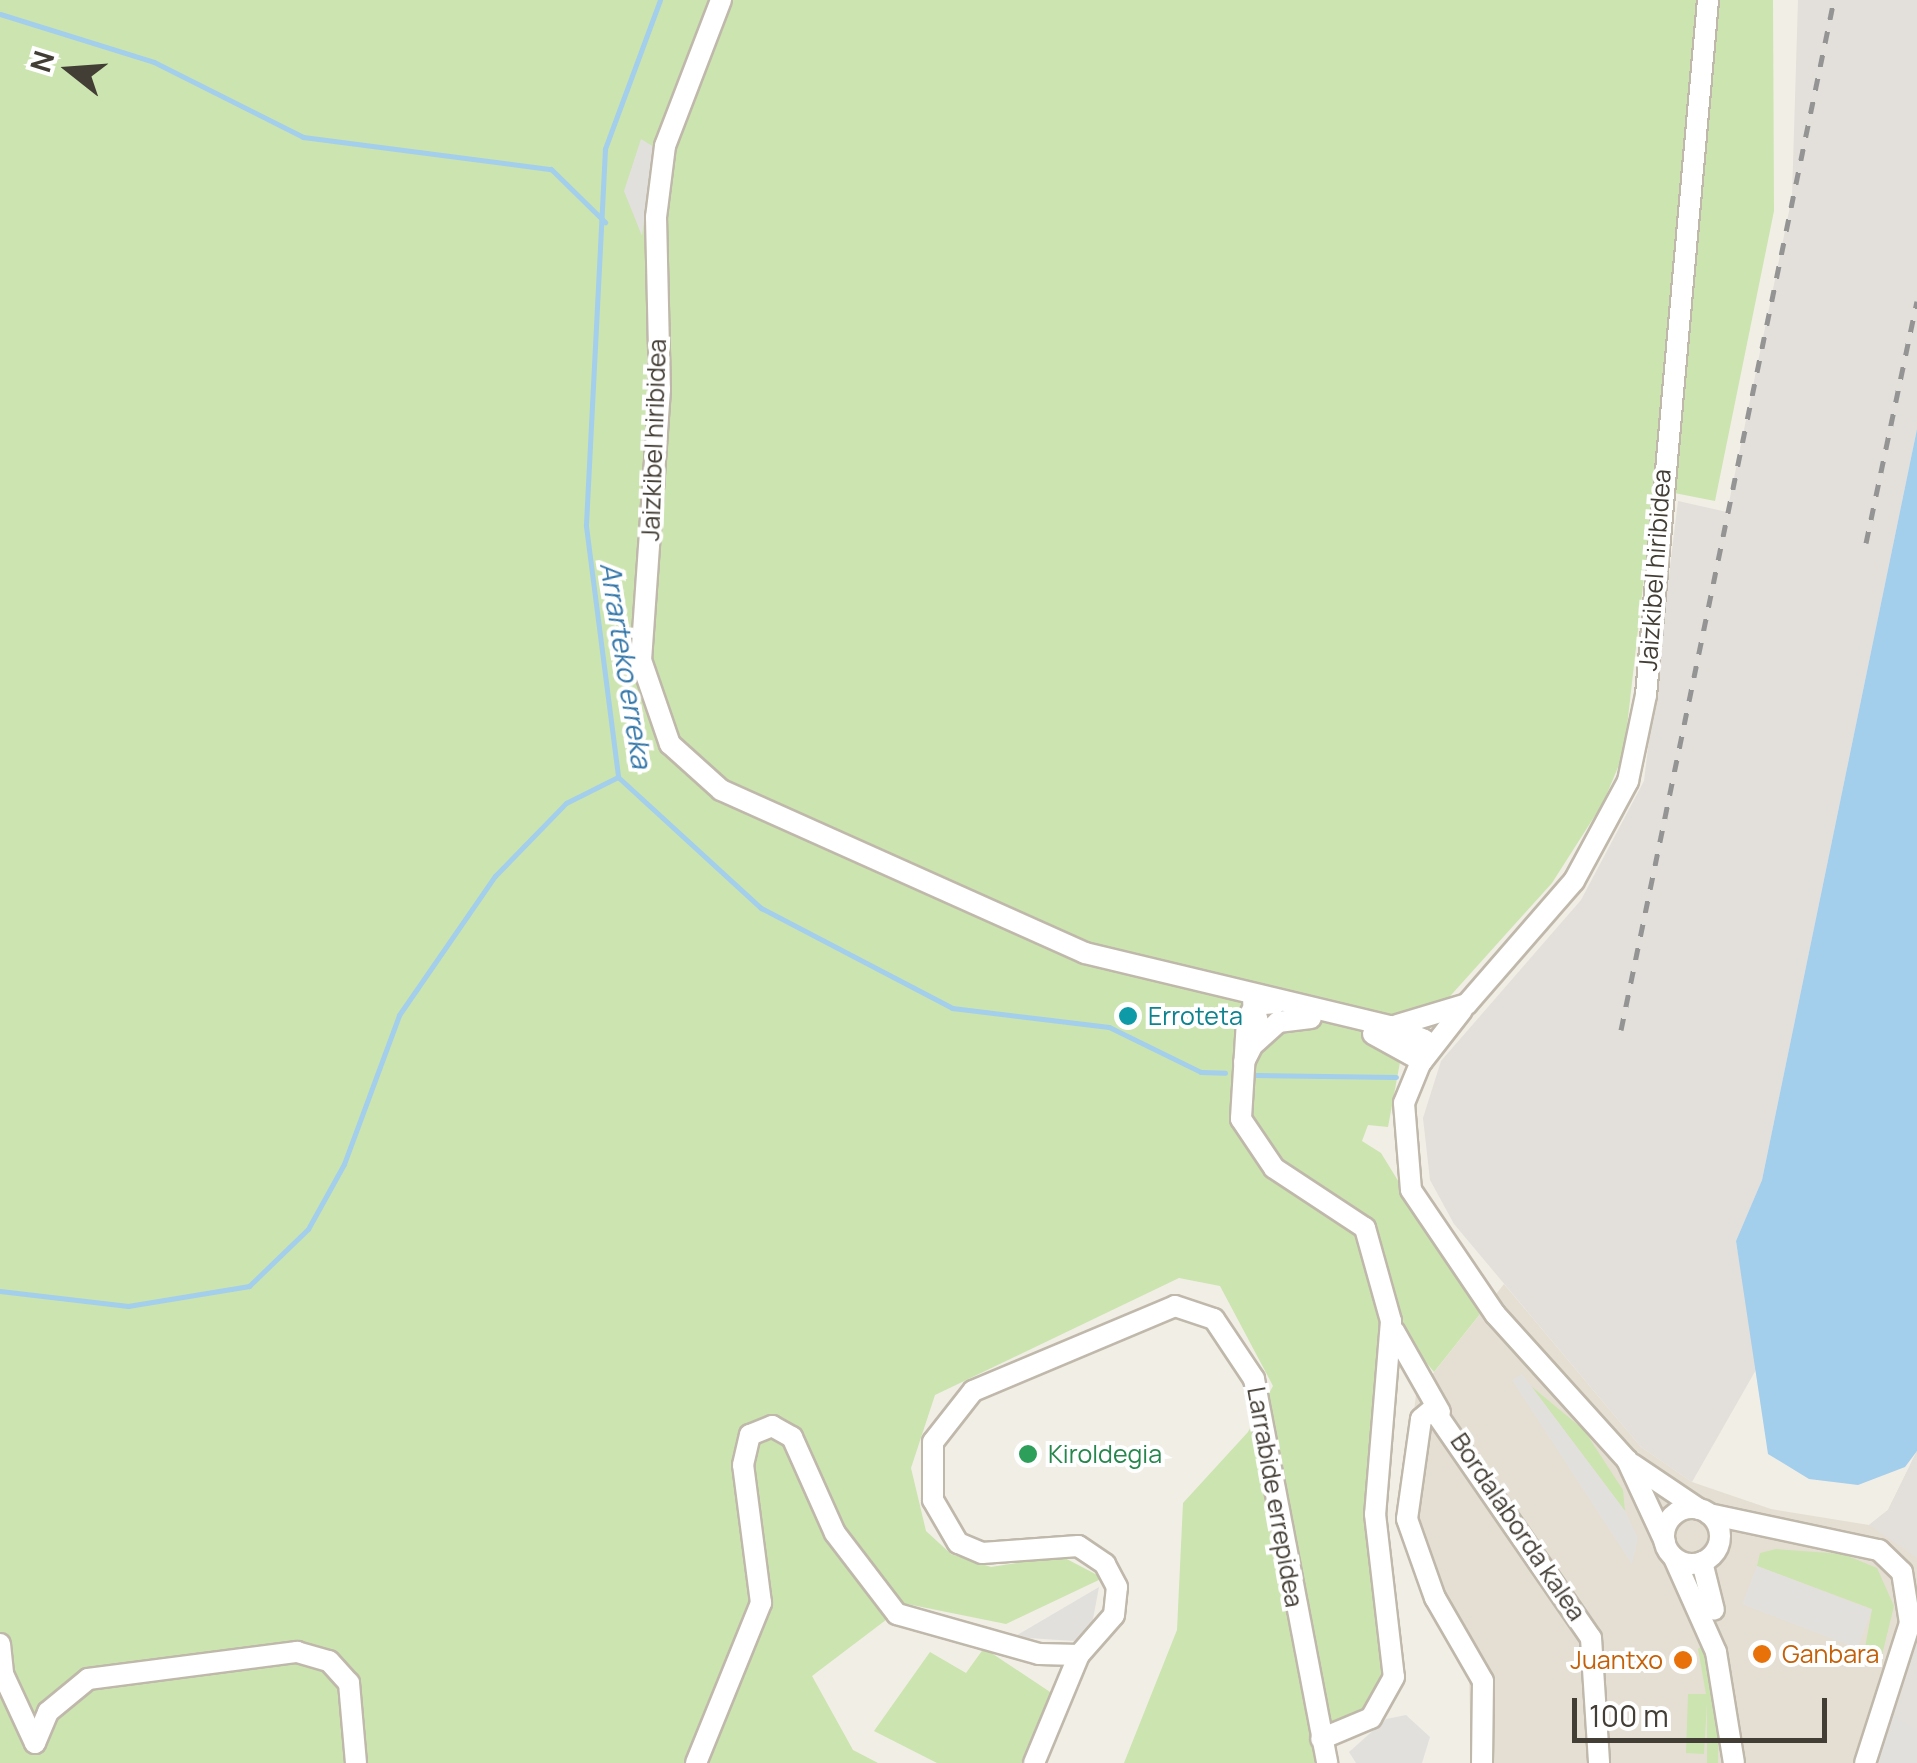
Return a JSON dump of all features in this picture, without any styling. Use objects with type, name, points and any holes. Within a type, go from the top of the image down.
[{"type":"street","name":"Jaizkibel hiribidea","points":[[721,0],[664,146],[656,217],[660,389],[642,660],[653,712],[681,758],[721,790],[1084,953],[1242,999],[1308,1012]]},
{"type":"street","name":"Jaizkibel hiribidea","points":[[1424,1059],[1574,881],[1635,756],[1708,0]]},
{"type":"street","points":[[1242,999],[1249,1040],[1238,1072],[1241,1119],[1254,1146],[1344,1208],[1374,1241],[1392,1321],[1376,1514],[1394,1677],[1366,1722],[1320,1739],[1327,1763]]},
{"type":"street","points":[[1242,999],[1249,1040]]},
{"type":"street","points":[[1390,1026],[1467,1004]]},
{"type":"street","points":[[1249,1040],[1278,1022],[1308,1012],[1390,1026],[1424,1040],[1424,1059],[1400,1130],[1411,1190],[1495,1314],[1626,1460],[1704,1511],[1787,1534],[1879,1550],[1909,1588],[1901,1663],[1865,1763]]},
{"type":"street","points":[[1308,1012],[1391,1040],[1424,1059]]},
{"type":"street","name":"Larrabide errepidea","points":[[1079,1655],[1114,1615],[1116,1587],[1105,1564],[1078,1546],[982,1553],[958,1542],[933,1500],[933,1442],[973,1391],[1161,1308],[1201,1310],[1234,1339],[1254,1379],[1320,1739]]},
{"type":"street","name":"Bordalaborda kalea","points":[[1392,1321],[1434,1410],[1591,1638],[1599,1763]]},
{"type":"street","points":[[1434,1410],[1408,1519],[1435,1598],[1483,1680],[1482,1763]]},
{"type":"street","points":[[696,1763],[755,1633],[762,1579],[743,1447],[761,1428],[792,1436],[835,1533],[897,1614],[1039,1654],[1079,1655],[1034,1763]]},
{"type":"street","points":[[1626,1460],[1716,1652],[1734,1763]]},
{"type":"street","points":[[1670,1550],[1672,1516],[1704,1511]]},
{"type":"street","points":[[1704,1511],[1738,1682],[1742,1763]]},
{"type":"street","points":[[1670,1550],[1710,1555],[1787,1534]]},
{"type":"street","points":[[0,1644],[8,1688],[34,1743],[48,1712],[88,1679],[298,1652],[330,1661],[349,1683],[356,1763]]},
{"type":"shaded area","points":[[1798,0],[1917,0],[1917,429],[1762,1180],[1736,1241],[1757,1368],[1692,1482],[1641,1447],[1454,1224],[1430,1180],[1423,1118],[1441,1061],[1581,900],[1644,781],[1678,501],[1727,512],[1792,197]]},
{"type":"shaded area","points":[[641,139],[654,147],[642,236],[624,191]]},
{"type":"shaded area","points":[[1504,1284],[1641,1447],[1692,1482],[1771,1509],[1869,1525],[1888,1510],[1917,1451],[1917,1763],[1471,1763],[1469,1671],[1400,1522],[1416,1395]]},
{"type":"shaded area","points":[[1522,1374],[1625,1511],[1638,1538],[1632,1564],[1512,1380]]},
{"type":"shaded area","points":[[1917,1451],[1917,1558],[1869,1525],[1888,1510]]},
{"type":"shaded area","points":[[1757,1566],[1872,1610],[1857,1648],[1742,1604]]},
{"type":"shaded area","points":[[1099,1587],[1092,1624],[1074,1641],[1014,1637]]},
{"type":"shaded area","points":[[1917,1631],[1917,1763],[1893,1715]]},
{"type":"shaded area","points":[[1887,1711],[1917,1730],[1917,1763],[1871,1763]]},
{"type":"shaded area","points":[[1406,1715],[1430,1737],[1422,1763],[1356,1763],[1349,1752],[1386,1719]]},
{"type":"green space","points":[[0,0],[1773,0],[1774,211],[1715,501],[1654,489],[1624,753],[1603,803],[1552,883],[1443,1004],[1390,1017],[1246,992],[1254,1044],[1311,1018],[1379,1035],[1401,1057],[1388,1127],[1368,1125],[1362,1141],[1381,1153],[1480,1314],[1434,1372],[1393,1322],[1376,1501],[1394,1653],[1380,1708],[1334,1735],[1325,1763],[1124,1763],[1177,1630],[1183,1503],[1248,1432],[1273,1386],[1220,1286],[1179,1278],[935,1395],[911,1468],[926,1531],[951,1554],[991,1567],[1061,1556],[1103,1578],[1006,1624],[907,1604],[812,1676],[853,1750],[878,1763],[0,1763]]},
{"type":"green space","points":[[1531,1386],[1584,1430],[1623,1490],[1625,1511]]},
{"type":"green space","points":[[1776,1549],[1843,1554],[1877,1568],[1894,1606],[1882,1655],[1865,1648],[1872,1609],[1757,1566],[1760,1553]]},
{"type":"green space","points":[[1705,1644],[1719,1713],[1718,1763],[1707,1763],[1707,1703],[1704,1754],[1686,1753],[1688,1694],[1706,1694],[1698,1649]]},
{"type":"green space","points":[[984,1648],[1062,1700],[1021,1763],[937,1763],[874,1731],[930,1652],[966,1673]]},
{"type":"water","points":[[1917,429],[1917,1451],[1905,1467],[1858,1485],[1809,1479],[1768,1454],[1736,1241],[1762,1180]]},
{"type":"waterway","name":"Arrarteko erreka","points":[[660,0],[605,149],[586,526],[618,777],[761,908],[952,1008],[1109,1027],[1201,1072],[1225,1073]]},
{"type":"waterway","points":[[0,14],[154,62],[303,137],[551,169],[605,222]]},
{"type":"waterway","points":[[0,1291],[128,1306],[249,1286],[308,1229],[344,1164],[399,1015],[495,876],[566,803],[618,777]]},
{"type":"waterway","name":"Arrarteko erreka","points":[[1256,1075],[1396,1077]]},
{"type":"railway","points":[[1621,1030],[1834,0]]},
{"type":"railway","points":[[1866,543],[1917,301]]},
{"type":"place","name":"Erroteta","points":[[1128,1016]]},
{"type":"place","name":"Kiroldegia","points":[[1028,1454]]},
{"type":"place","name":"Ganbara","points":[[1762,1654]]},
{"type":"place","name":"Juantxo","points":[[1683,1660]]}]
